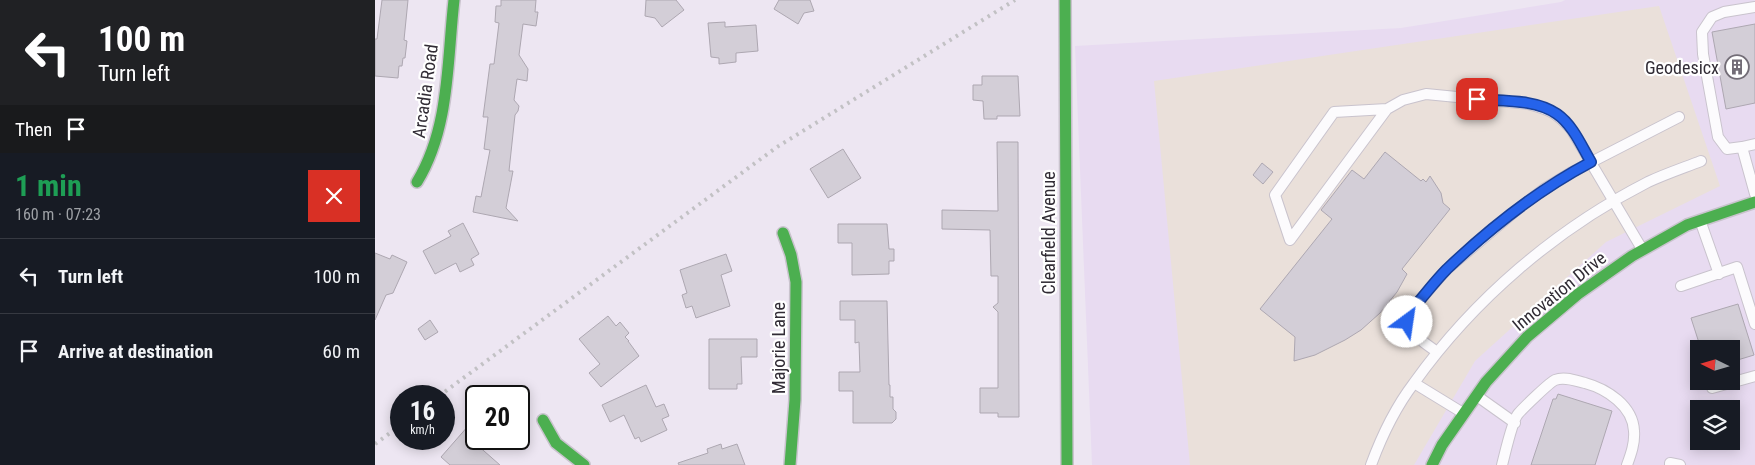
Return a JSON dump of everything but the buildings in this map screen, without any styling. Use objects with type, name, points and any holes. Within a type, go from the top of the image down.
[{"type":"street","name":"Arcadia Road","points":[[417,182],[424,172],[438,139],[454,0]]},
{"type":"street","name":"Clearfield Avenue","points":[[1065,0],[1067,465]]},
{"type":"street","name":"Innovation Drive","points":[[1432,465],[1442,444],[1486,382],[1527,337],[1578,294],[1642,250],[1687,225],[1755,202]]},
{"type":"street","name":"Majorie Lane","points":[[783,232],[791,255],[796,282],[795,400],[790,465]]},
{"type":"street","points":[[543,420],[556,443],[584,465]]},
{"type":"lane","points":[[1755,7],[1724,12],[1712,17],[1702,32],[1703,54],[1718,137],[1727,150],[1755,144]]},
{"type":"lane","points":[[1387,109],[1334,112],[1275,195],[1291,240],[1387,109],[1403,100],[1426,94],[1528,104],[1558,115],[1571,129],[1642,250]]},
{"type":"lane","points":[[1437,352],[1410,330],[1407,315],[1446,270],[1487,234],[1544,189],[1591,162],[1679,117]]},
{"type":"lane","points":[[1742,147],[1755,194]]},
{"type":"lane","points":[[1371,465],[1381,437],[1393,413],[1437,352],[1478,305],[1515,272],[1562,235],[1614,201],[1649,182],[1701,161]]},
{"type":"lane","points":[[1700,221],[1719,274]]},
{"type":"lane","points":[[1681,286],[1737,267],[1755,324]]},
{"type":"lane","points":[[1740,380],[1755,376]]},
{"type":"lane","points":[[1502,465],[1517,415],[1555,380],[1566,378],[1589,384],[1606,392],[1620,402],[1631,417],[1634,430],[1633,448],[1627,465]]},
{"type":"lane","points":[[1414,382],[1464,414]]},
{"type":"lane","points":[[1477,395],[1515,423]]},
{"type":"lane","points":[[1670,465],[1670,463],[1680,465]]},
{"type":"shaded area","points":[[1565,0],[1755,0],[1755,465],[1092,465],[1075,46],[1401,28]]},
{"type":"shaded area","points":[[1659,6],[1720,186],[1606,242],[1475,361],[1414,465],[1190,465],[1154,81]]},
{"type":"railway","points":[[454,385],[777,147],[1015,0]]},
{"type":"railway","points":[[375,444],[390,433]]},
{"type":"traffic: fast","points":[[417,182],[428,161],[441,117],[448,70],[454,0]]},
{"type":"traffic: fast","points":[[1065,0],[1067,465]]},
{"type":"traffic: fast","points":[[1432,465],[1442,445],[1486,382],[1527,337],[1578,294],[1632,256],[1687,225],[1755,202]]},
{"type":"traffic: fast","points":[[783,233],[791,255],[796,282],[795,400],[790,465]]},
{"type":"traffic: fast","points":[[543,420],[556,443],[584,465]]},
{"type":"place","name":"Geodesicx","points":[[1737,67]]},
{"type":"route","points":[[1407,322],[1407,315],[1446,270],[1487,234],[1544,189],[1591,162],[1571,129],[1558,115],[1545,108],[1528,104],[1477,99]]}]
